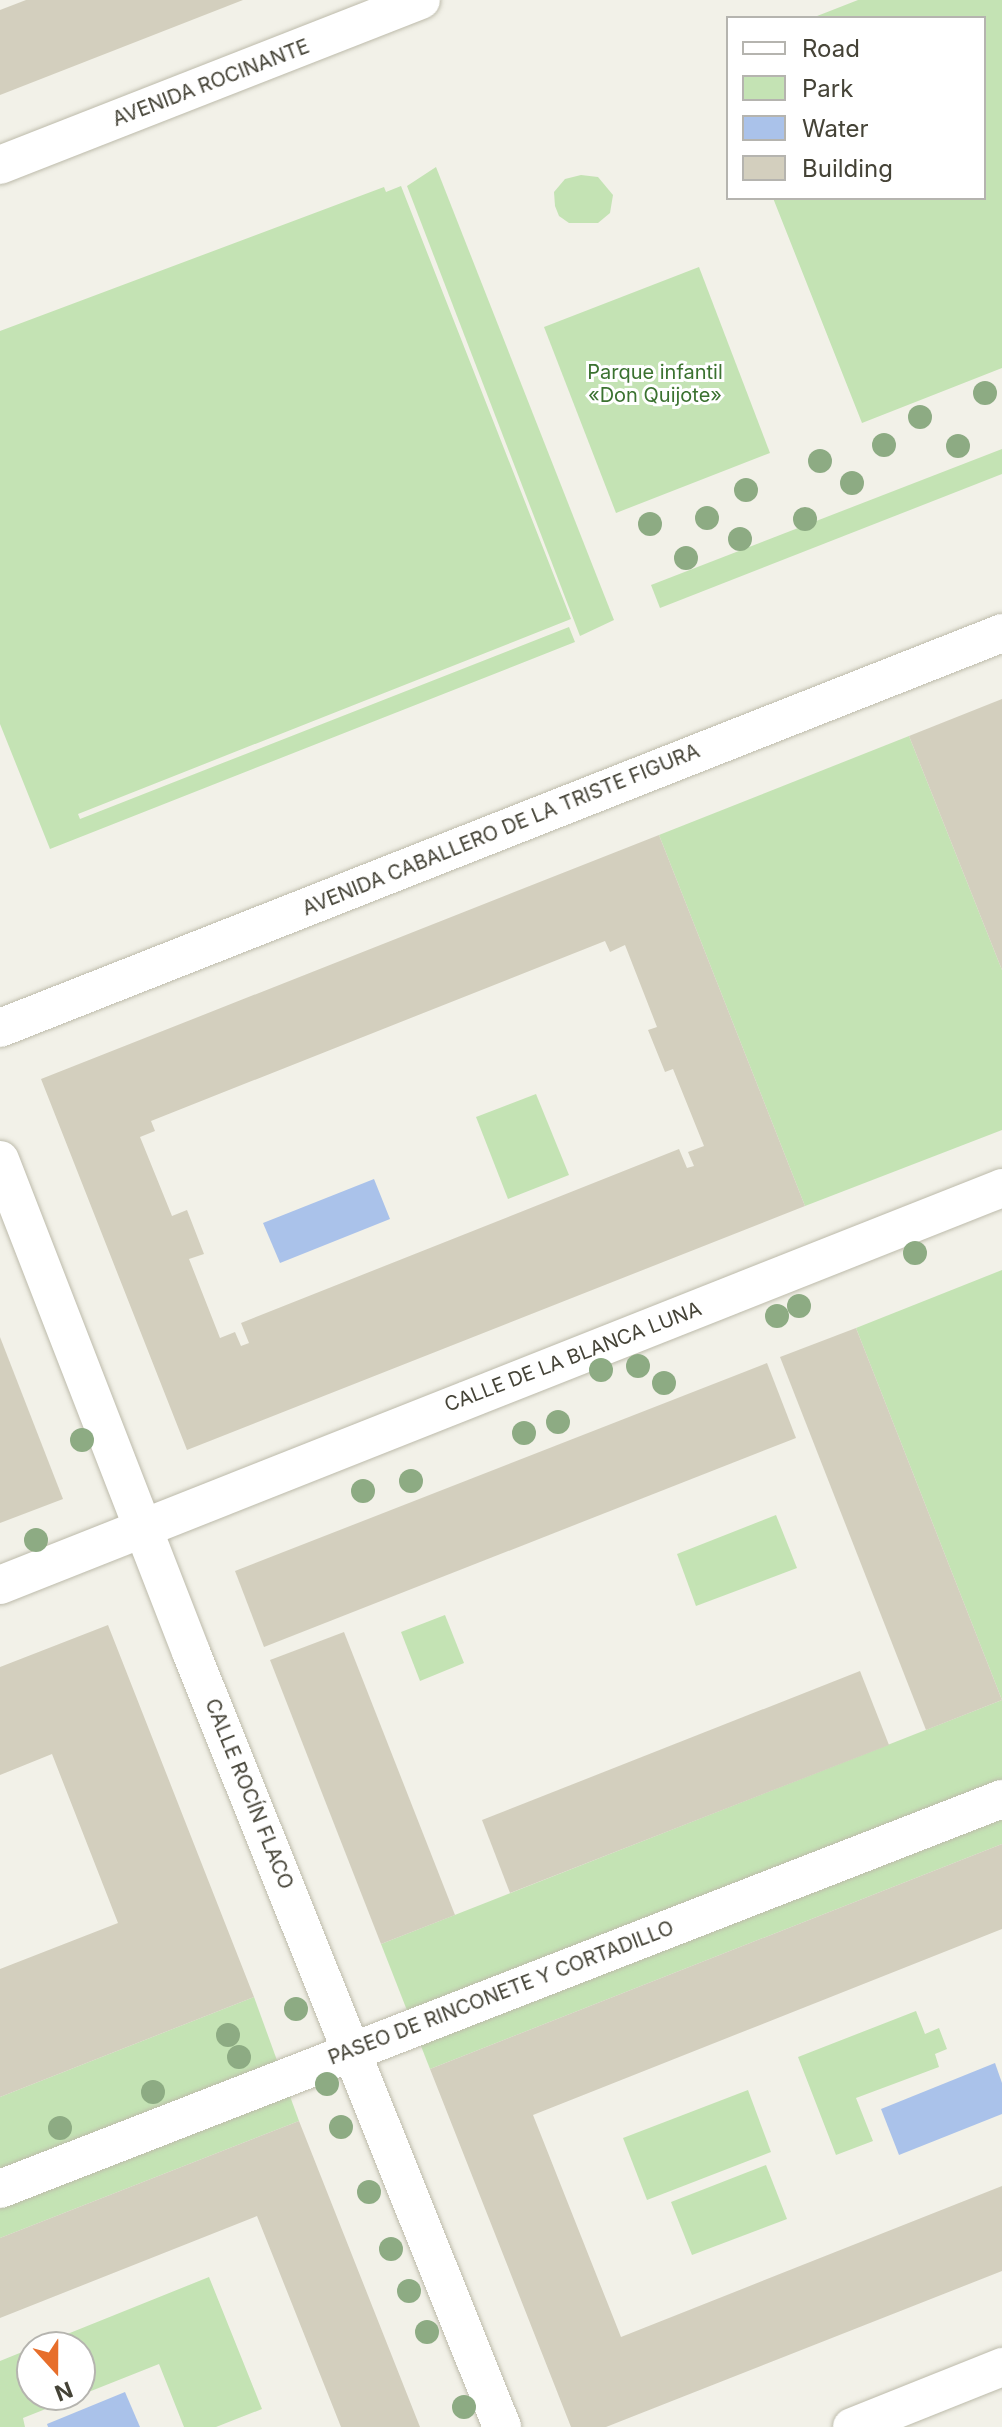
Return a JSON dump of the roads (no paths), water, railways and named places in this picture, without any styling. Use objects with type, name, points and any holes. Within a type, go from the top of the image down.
[{"type":"street","name":"AVENIDA ROCINANTE","points":[[0,165],[421,0]]},
{"type":"street","name":"AVENIDA CABALLERO DE LA TRISTE FIGURA","points":[[0,1028],[1002,633]]},
{"type":"street","name":"CALLE ROCÍN FLACO","points":[[0,1160],[191,1652],[502,2427]]},
{"type":"street","name":"CALLE DE LA BLANCA LUNA","points":[[0,1585],[1002,1188]]},
{"type":"street","name":"PASEO DE RINCONETE Y CORTADILLO","points":[[0,2189],[1002,1799]]},
{"type":"street","points":[[852,2427],[1002,2367]]},
{"type":"water","points":[[374,1179],[390,1219],[280,1263],[263,1223]]},
{"type":"water","points":[[995,2063],[1002,2083],[1002,2114],[899,2155],[881,2109]]},
{"type":"water","points":[[125,2392],[140,2427],[48,2427],[47,2424],[79,2411],[96,2411],[96,2404]]},
{"type":"park label","name":"Parque infantil «Don Quijote»","points":[[655,384]]}]
